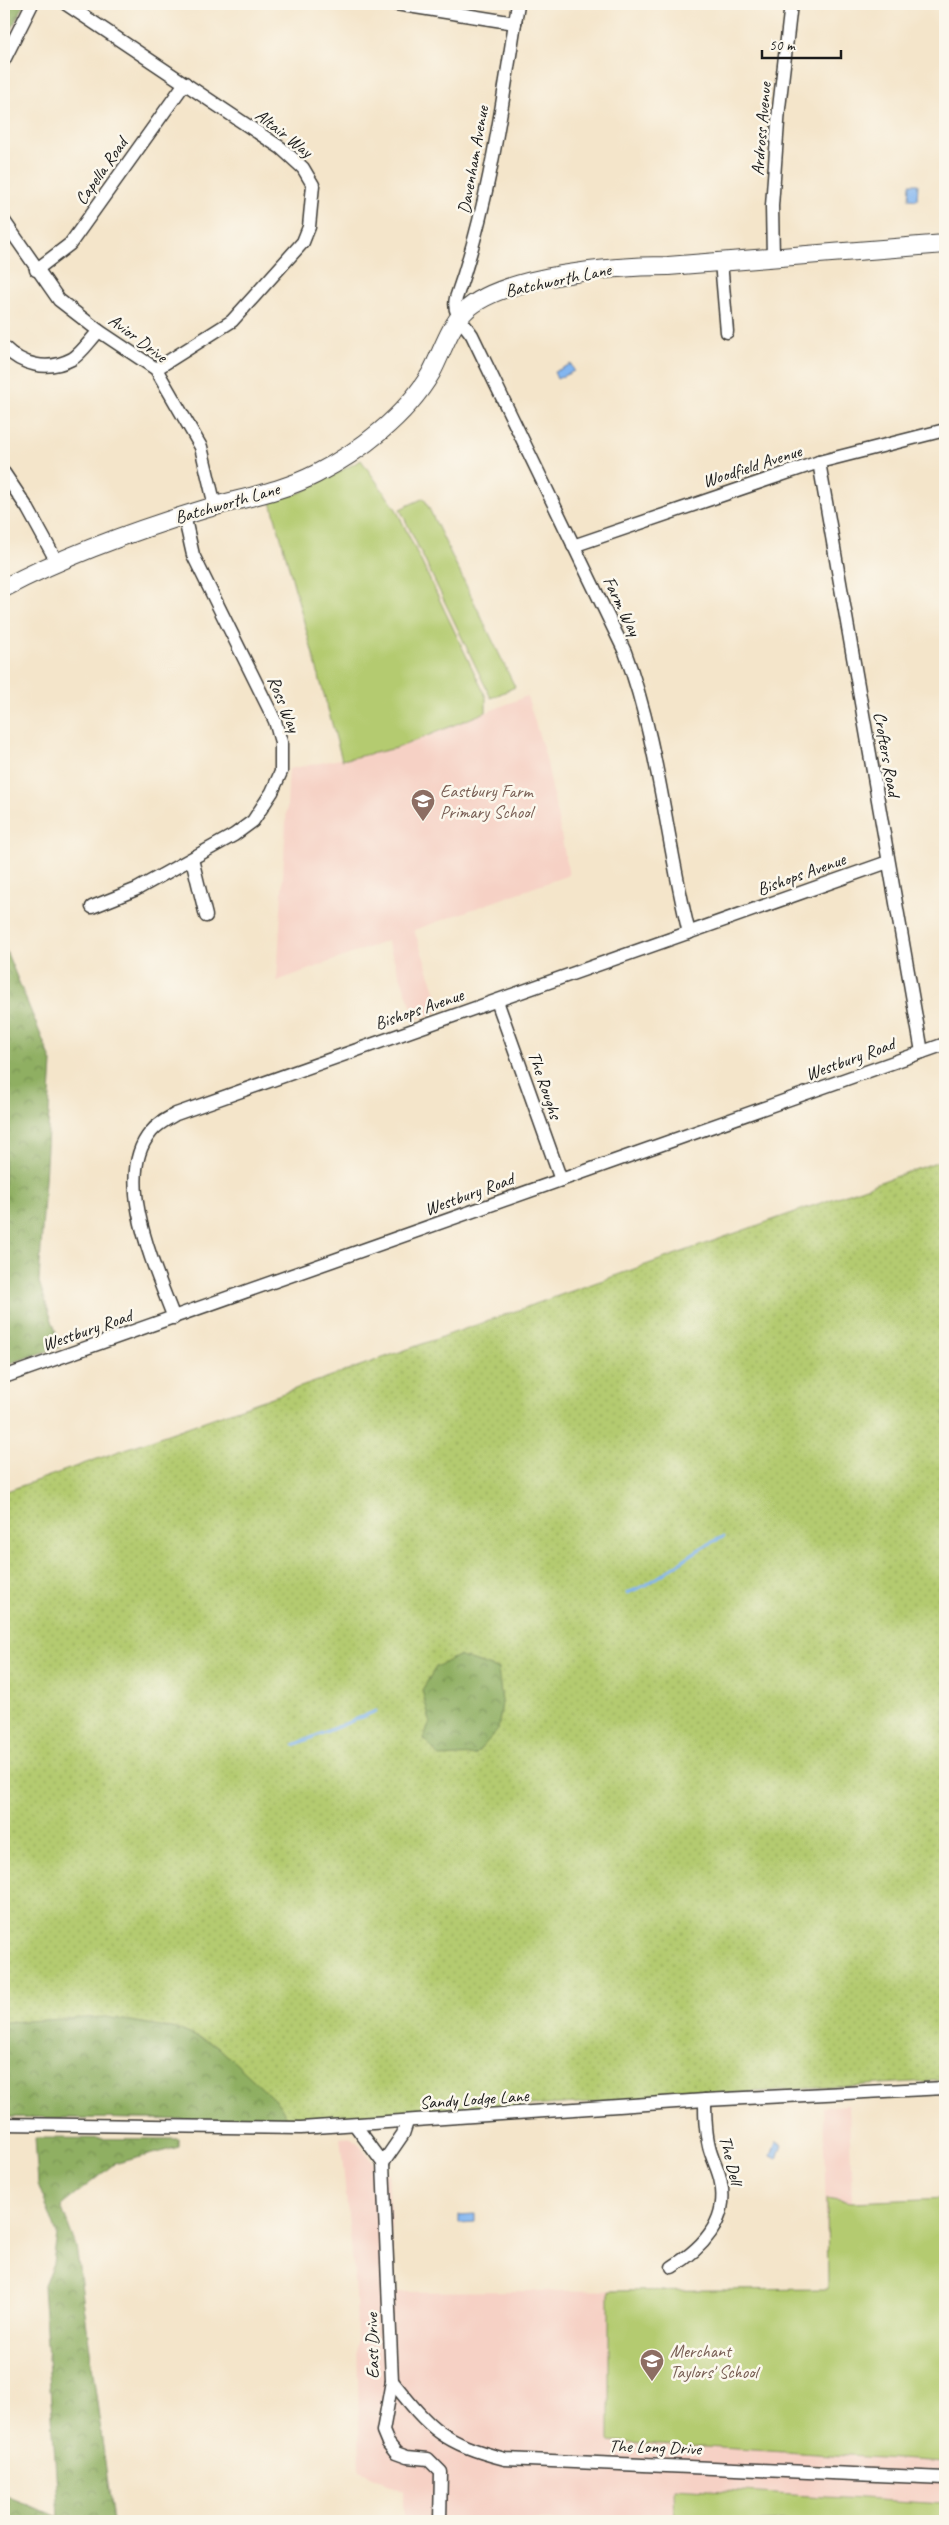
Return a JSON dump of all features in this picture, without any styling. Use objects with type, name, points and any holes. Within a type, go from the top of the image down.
[{"type":"street","points":[[4,60],[32,4]]},
{"type":"street","name":"Altair Way","points":[[66,4],[78,8],[291,156],[311,179],[313,204],[309,227],[303,242],[240,312],[224,326],[156,369]]},
{"type":"street","points":[[396,4],[515,23]]},
{"type":"street","name":"Davenham Avenue","points":[[459,318],[455,304],[477,235],[485,198],[518,4]]},
{"type":"street","name":"Ardross Avenue","points":[[773,258],[772,206],[791,4]]},
{"type":"street","name":"Capella Road","points":[[36,270],[70,244],[185,83]]},
{"type":"street","name":"Avior Drive","points":[[4,221],[36,270],[59,300],[99,331],[156,369],[202,447],[215,506]]},
{"type":"street","name":"Batchworth Lane","points":[[4,588],[57,562],[111,539],[184,515],[295,483],[315,475],[362,446],[402,410],[425,383],[459,318],[475,303],[502,290],[563,276],[623,266],[668,266],[945,244]]},
{"type":"street","points":[[721,262],[727,332]]},
{"type":"street","name":"Farm Way","points":[[459,318],[472,335],[625,652],[636,680],[652,745],[689,933]]},
{"type":"street","points":[[4,347],[14,358],[42,367],[72,359],[99,331]]},
{"type":"street","name":"Woodfield Avenue","points":[[573,546],[819,462],[945,430]]},
{"type":"street","name":"Crofters Road","points":[[819,462],[922,1052]]},
{"type":"street","points":[[4,473],[28,509],[57,562]]},
{"type":"street","name":"Ross Way","points":[[92,907],[137,889],[245,828],[253,821],[278,781],[282,765],[279,732],[270,707],[193,555],[184,515]]},
{"type":"street","points":[[192,859],[206,916]]},
{"type":"street","name":"Bishops Avenue","points":[[174,1318],[136,1204],[134,1190],[137,1167],[143,1147],[151,1131],[176,1114],[888,862]]},
{"type":"street","name":"The Roughs","points":[[497,1001],[561,1180]]},
{"type":"street","name":"Westbury Road","points":[[4,1378],[945,1044]]},
{"type":"street","name":"Sandy Lodge Lane","points":[[4,2124],[301,2128],[705,2100],[945,2088]]},
{"type":"street","name":"The Dell","points":[[672,2267],[686,2258],[707,2239],[721,2208],[722,2184],[705,2129],[705,2100]]},
{"type":"street","points":[[355,2125],[383,2162],[403,2134],[407,2122]]},
{"type":"street","name":"East Drive","points":[[383,2162],[392,2381],[384,2418],[385,2437],[392,2449],[402,2456],[428,2459],[437,2466],[442,2476],[440,2521]]},
{"type":"street","name":"The Long Drive","points":[[392,2381],[422,2418],[436,2430],[458,2445],[505,2459],[945,2478]]},
{"type":"shaded area","name":"Eastbury Farm Primary School","points":[[527,696],[546,758],[569,875],[414,930],[442,1010],[416,1019],[387,941],[277,981],[289,769],[397,748]]},
{"type":"shaded area","name":"Merchant Taylors' School","points":[[849,2105],[852,2201],[945,2198],[945,2521],[403,2521],[403,2491],[360,2471],[356,2294],[340,2137],[350,2137],[358,2143],[373,2163],[375,2173],[388,2173],[395,2292],[828,2289],[823,2107]]},
{"type":"green space","points":[[4,4],[24,4],[4,44]]},
{"type":"green space","points":[[361,460],[396,509],[486,697],[486,712],[397,748],[342,760],[271,502],[302,492]]},
{"type":"green space","points":[[424,498],[515,687],[491,698],[400,509]]},
{"type":"green space","points":[[4,946],[52,1062],[39,1282],[61,1347],[4,1365]]},
{"type":"green space","points":[[945,1159],[945,2080],[289,2121],[4,2117],[4,1492]]},
{"type":"green space","points":[[458,1656],[498,1669],[502,1702],[498,1730],[475,1755],[440,1757],[424,1739],[430,1721],[422,1690],[436,1667]]},
{"type":"green space","points":[[106,2017],[178,2029],[216,2045],[278,2103],[289,2121],[4,2117],[4,2022]]},
{"type":"green space","points":[[35,2138],[179,2139],[179,2147],[114,2164],[61,2206],[76,2246],[113,2521],[4,2521],[4,2495],[59,2517],[43,2287],[53,2263],[57,2234],[38,2184]]},
{"type":"green space","points":[[827,2198],[852,2202],[945,2198],[945,2462],[609,2441],[609,2291],[828,2289]]},
{"type":"green space","points":[[674,2488],[945,2504],[945,2521],[675,2521]]},
{"type":"water","points":[[910,184],[918,184],[917,200],[909,199]]},
{"type":"water","points":[[571,364],[574,371],[557,379],[554,372]]},
{"type":"water","points":[[776,2141],[782,2144],[777,2159],[771,2156]]},
{"type":"water","points":[[475,2214],[475,2222],[459,2223],[459,2215]]},
{"type":"waterway","points":[[627,1593],[640,1588],[698,1550],[723,1537]]},
{"type":"waterway","points":[[294,1745],[376,1711]]},
{"type":"place","name":"Eastbury Farm Primary School","points":[[423,822]]},
{"type":"place","name":"Merchant Taylors' School","points":[[652,2382]]}]
